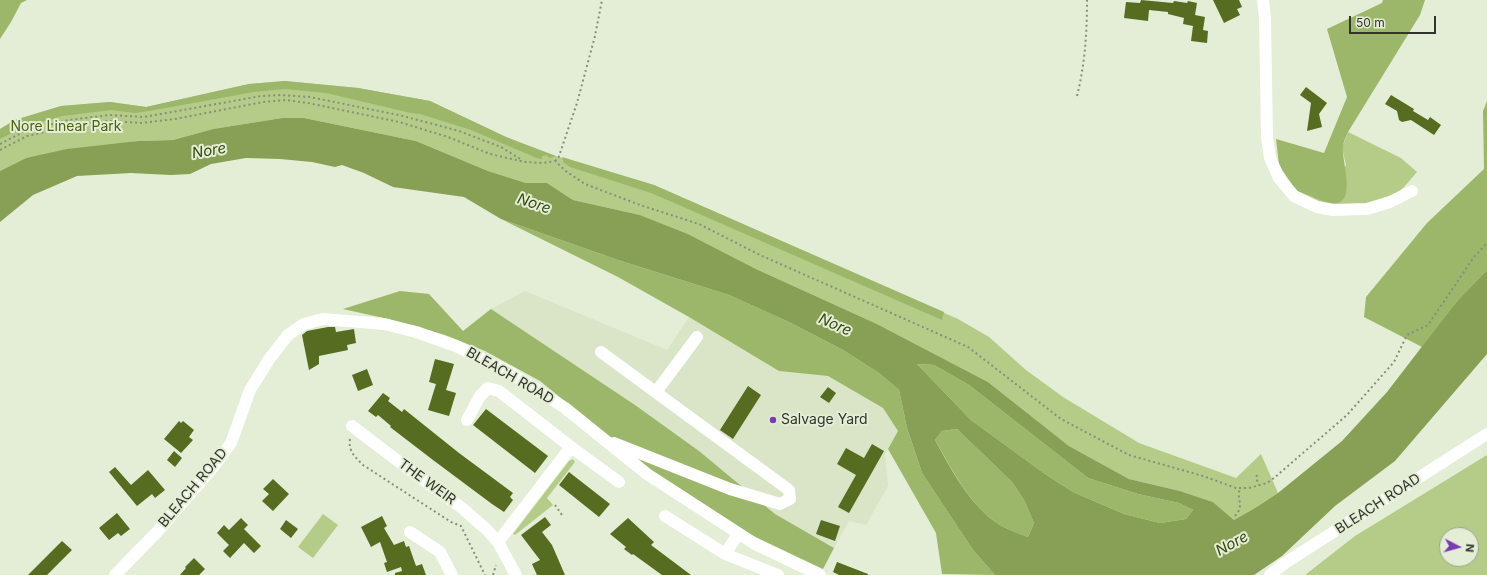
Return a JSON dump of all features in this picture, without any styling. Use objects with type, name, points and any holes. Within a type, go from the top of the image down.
[{"type":"street","points":[[1262,0],[1265,19],[1267,138],[1270,158],[1279,178],[1294,196],[1317,207],[1333,210],[1372,208],[1390,202],[1412,191]]},
{"type":"street","name":"BLEACH ROAD","points":[[115,575],[153,536],[210,470],[231,443],[250,390],[274,352],[288,335],[304,324],[323,319],[384,324],[416,332],[456,346],[510,373],[565,408],[647,474],[738,534],[755,544],[820,575]]},
{"type":"street","points":[[656,392],[697,336]]},
{"type":"street","points":[[601,352],[789,490],[790,499],[780,504],[730,489],[603,439]]},
{"type":"street","points":[[467,420],[480,396],[488,388],[499,391],[619,482]]},
{"type":"street","name":"THE WEIR","points":[[352,426],[462,508],[486,529],[498,542],[516,575]]},
{"type":"street","name":"BLEACH ROAD","points":[[1270,575],[1300,559],[1487,434]]},
{"type":"street","points":[[498,542],[571,447]]},
{"type":"street","points":[[665,516],[725,554],[778,575]]},
{"type":"street","points":[[410,532],[444,548],[452,575]]},
{"type":"street","points":[[725,554],[738,534]]},
{"type":"path","points":[[0,150],[27,136],[80,124],[110,121],[141,123],[175,119],[263,102],[286,100],[308,103],[399,122],[448,137],[490,154],[525,162],[543,163],[555,161],[558,159],[578,103],[595,36],[602,0]]},
{"type":"path","points":[[1076,96],[1080,82],[1087,36],[1088,0]]},
{"type":"path","points":[[0,144],[25,131],[68,120],[110,115],[144,117],[261,96],[281,95],[310,98],[402,116],[459,131],[501,147],[525,162]]},
{"type":"path","points":[[555,161],[566,172],[585,184],[640,205],[699,224],[760,255],[968,347],[1061,420],[1129,455],[1203,476],[1236,488],[1249,488],[1274,478],[1347,415],[1394,362],[1407,335],[1428,325],[1474,256],[1487,243]]},
{"type":"path","points":[[352,426],[350,448],[354,456],[363,465],[451,522],[461,526],[485,575]]},
{"type":"path","points":[[1257,475],[1256,478],[1259,485]]},
{"type":"path","points":[[1235,516],[1239,512],[1241,504],[1238,494],[1240,488]]},
{"type":"path","points":[[555,505],[562,515]]},
{"type":"path","points":[[493,575],[497,563]]},
{"type":"shaded area","points":[[0,0],[27,0],[21,3],[0,39]]},
{"type":"shaded area","points":[[1383,0],[1425,0],[1420,15],[1348,132],[1343,145],[1347,181],[1345,197],[1341,202],[1329,203],[1297,192],[1279,165],[1276,139],[1324,153],[1347,97],[1327,29],[1382,3]]},
{"type":"shaded area","points":[[285,81],[358,88],[430,101],[506,137],[556,156],[549,158],[547,155],[542,156],[542,159],[539,159],[471,130],[420,114],[326,93],[285,89],[254,92],[135,113],[111,110],[62,116],[19,129],[0,139],[0,129],[15,120],[61,106],[110,102],[146,107],[249,84]]},
{"type":"shaded area","points":[[1487,101],[1487,270],[1457,301],[1422,347],[1364,317],[1366,297],[1427,223],[1484,169],[1483,111]]},
{"type":"shaded area","points":[[562,157],[654,185],[944,312],[942,320],[651,193],[570,167],[564,163]]},
{"type":"shaded area","points":[[501,219],[618,260],[729,295],[791,323],[843,350],[879,373],[899,390],[907,428],[922,473],[973,550],[995,575],[942,574],[936,533],[888,449],[898,431],[883,408],[828,376],[779,371],[689,317],[618,277]]},
{"type":"shaded area","points":[[400,291],[429,294],[463,331],[491,309],[635,405],[699,451],[775,514],[834,548],[823,569],[745,532],[647,468],[540,381],[485,351],[445,335],[388,319],[343,309]]},
{"type":"shaded area","name":"Salvage Yard","points":[[525,291],[667,350],[689,317],[779,371],[828,376],[883,408],[898,431],[885,454],[888,486],[866,525],[849,521],[834,548],[775,514],[699,451],[635,405],[491,309]]},
{"type":"shaded area","points":[[917,364],[934,365],[969,385],[1088,478],[1138,494],[1179,503],[1193,510],[1186,519],[1160,523],[1124,514],[1073,492],[1045,474],[971,420]]},
{"type":"shaded area","points":[[957,429],[1012,482],[1024,500],[1034,523],[1028,537],[1008,529],[987,515],[977,506],[954,474],[935,440],[942,431]]},
{"type":"green space","name":"Nore Linear Park","points":[[285,81],[358,88],[430,101],[506,137],[542,152],[654,185],[958,319],[989,337],[1026,370],[1063,397],[1139,443],[1236,478],[1261,454],[1278,493],[1234,520],[1213,502],[1180,491],[1129,479],[1069,446],[988,382],[877,324],[756,269],[688,234],[640,215],[573,200],[547,183],[526,183],[488,171],[416,141],[304,118],[282,118],[213,129],[173,140],[138,141],[26,158],[0,171],[0,129],[15,120],[61,106],[110,102],[146,107],[249,84]]},
{"type":"green space","points":[[1348,132],[1401,158],[1417,172],[1395,195],[1375,204],[1331,208],[1297,192],[1305,193],[1324,201],[1346,165],[1342,148]]},
{"type":"green space","points":[[1487,455],[1487,575],[1305,575],[1355,536]]},
{"type":"green space","points":[[573,459],[575,462],[547,498],[553,505],[515,535],[513,534],[569,461]]},
{"type":"green space","points":[[323,514],[338,525],[313,558],[298,547]]},
{"type":"water","name":"Nore","points":[[282,118],[304,118],[416,141],[488,171],[526,183],[547,183],[573,200],[640,215],[688,234],[756,269],[877,324],[988,382],[1069,446],[1129,479],[1180,491],[1213,502],[1234,520],[1278,493],[1342,441],[1387,392],[1457,301],[1487,270],[1487,354],[1395,461],[1335,506],[1282,556],[1254,575],[995,575],[973,550],[922,473],[907,428],[899,390],[879,373],[843,350],[791,323],[729,295],[618,260],[501,219],[464,197],[393,187],[364,173],[342,165],[335,167],[312,162],[246,158],[211,164],[190,174],[171,175],[131,173],[77,176],[33,195],[0,222],[0,171],[26,158],[67,149],[138,141],[173,140],[213,129]],"holes":[[[917,364],[934,365],[969,385],[1088,478],[1138,494],[1179,503],[1193,510],[1186,519],[1160,523],[1124,514],[1073,492],[1045,474],[971,420]],[[957,429],[1012,482],[1024,500],[1034,523],[1028,537],[997,523],[969,496],[935,440],[942,431]]]},
{"type":"building","points":[[1141,0],[1173,3],[1174,1],[1187,3],[1188,1],[1197,3],[1195,15],[1205,17],[1203,30],[1208,31],[1207,43],[1191,41],[1193,26],[1183,24],[1184,18],[1168,14],[1168,12],[1149,10],[1148,21],[1124,18],[1126,2],[1140,3]]},
{"type":"building","points":[[1213,0],[1239,0],[1242,7],[1237,9],[1240,15],[1224,23]]},
{"type":"building","points":[[1306,87],[1327,103],[1319,114],[1322,127],[1307,131],[1311,103],[1300,95]]},
{"type":"building","points":[[1391,95],[1414,109],[1413,111],[1428,120],[1430,117],[1441,125],[1434,135],[1411,120],[1402,122],[1399,120],[1397,111],[1385,104]]},
{"type":"building","points":[[335,327],[336,332],[354,329],[356,343],[347,345],[348,350],[319,356],[319,364],[309,370],[302,335],[307,331]]},
{"type":"building","points":[[435,359],[454,364],[446,390],[456,393],[449,416],[428,410],[436,384],[429,382]]},
{"type":"building","points":[[367,369],[373,385],[358,391],[352,375]]},
{"type":"building","points":[[748,386],[761,395],[733,439],[720,430]]},
{"type":"building","points":[[828,387],[836,393],[829,403],[820,397]]},
{"type":"building","points":[[383,393],[390,398],[388,401],[402,412],[404,409],[459,453],[513,493],[510,497],[513,500],[504,512],[390,427],[391,426],[378,415],[376,417],[368,411]]},
{"type":"building","points":[[486,409],[548,456],[535,473],[473,425]]},
{"type":"building","points":[[179,421],[181,423],[183,421],[194,430],[189,437],[193,440],[181,453],[164,439]]},
{"type":"building","points":[[872,444],[884,451],[849,513],[838,507],[856,475],[837,464],[846,448],[864,458]]},
{"type":"building","points":[[174,451],[182,458],[175,467],[167,460]]},
{"type":"building","points":[[115,467],[131,485],[148,470],[165,490],[155,498],[152,494],[137,506],[109,472]]},
{"type":"building","points":[[569,472],[610,504],[599,517],[559,485]]},
{"type":"building","points":[[273,479],[289,494],[273,511],[262,501],[269,494],[263,489]]},
{"type":"building","points":[[117,513],[130,529],[121,536],[118,533],[109,540],[99,528]]},
{"type":"building","points":[[382,516],[387,526],[384,528],[394,545],[404,541],[406,547],[409,546],[416,566],[422,564],[426,575],[395,575],[395,573],[402,571],[401,567],[387,572],[384,563],[387,562],[380,542],[371,547],[361,527]]},
{"type":"building","points":[[545,517],[551,525],[542,532],[552,545],[565,575],[537,575],[532,564],[540,560],[521,535]]},
{"type":"building","points":[[241,518],[248,525],[244,529],[261,546],[254,553],[244,543],[230,558],[223,551],[229,545],[217,533],[224,525],[229,530]]},
{"type":"building","points":[[628,518],[654,542],[651,545],[691,575],[662,575],[624,549],[626,547],[610,534]]},
{"type":"building","points":[[286,520],[298,529],[291,538],[280,529]]},
{"type":"building","points":[[821,520],[840,526],[835,541],[816,534]]},
{"type":"building","points":[[62,541],[72,550],[47,575],[28,575]]},
{"type":"building","points":[[194,558],[205,569],[199,575],[180,575],[186,568],[185,567]]},
{"type":"building","points":[[837,562],[868,575],[839,575],[833,572]]},
{"type":"place","name":"Salvage Yard","points":[[773,420]]}]
